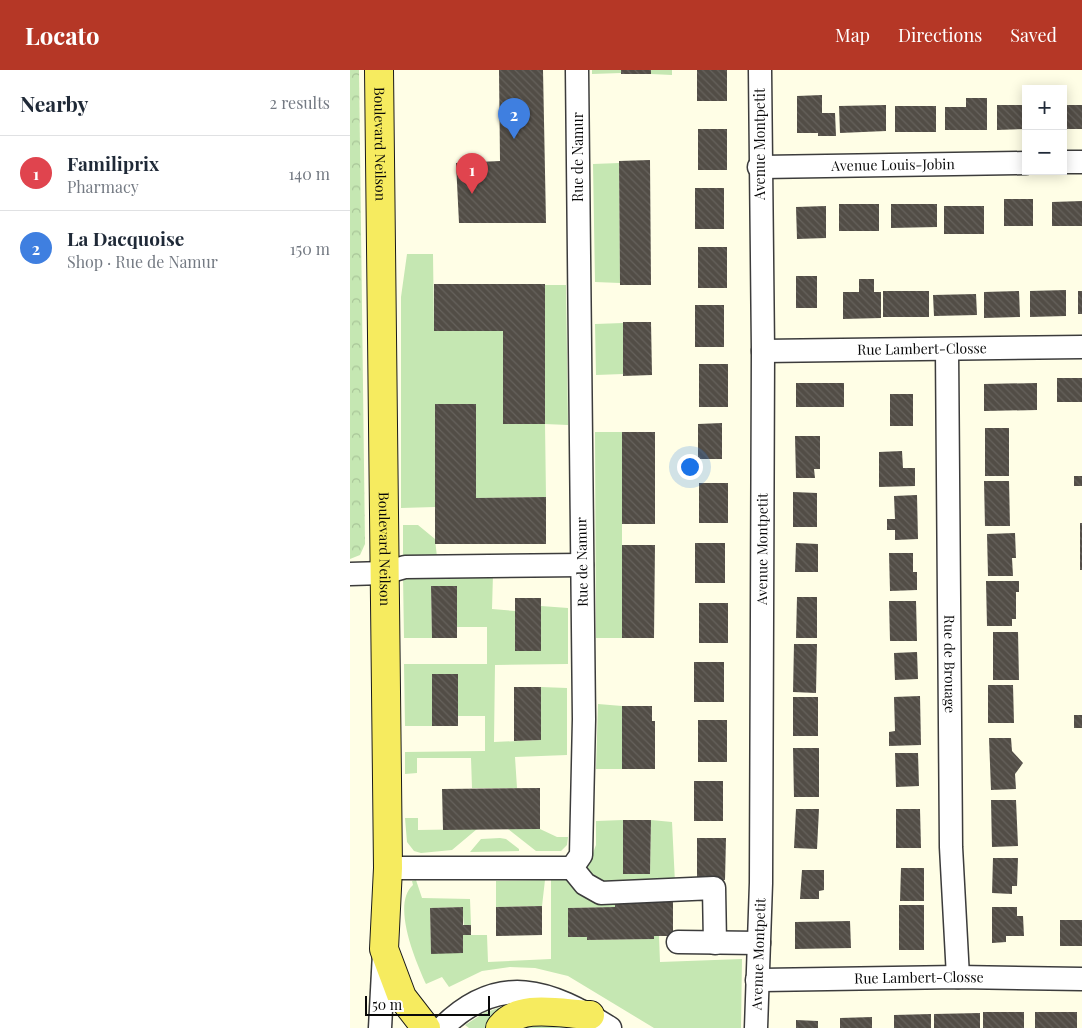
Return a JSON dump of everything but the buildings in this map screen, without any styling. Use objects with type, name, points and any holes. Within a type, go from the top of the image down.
[{"type":"main road","name":"Boulevard Neilson","points":[[379,70],[388,868],[384,950]]},
{"type":"main road","points":[[384,950],[402,997],[426,1028]]},
{"type":"main road","points":[[500,1028],[508,1019],[519,1014],[538,1011],[600,1022]]},
{"type":"street","name":"Rue de Namur","points":[[572,868],[580,855],[584,719],[577,70]]},
{"type":"street","name":"Avenue Montpetit","points":[[756,1028],[761,883],[763,351],[760,70]]},
{"type":"street","points":[[1067,162],[1082,162]]},
{"type":"street","name":"Avenue Louis-Jobin","points":[[760,167],[1022,163]]},
{"type":"street","name":"Rue Lambert-Closse","points":[[763,351],[1082,347]]},
{"type":"street","name":"Rue de Brouage","points":[[947,350],[952,847],[958,977]]},
{"type":"street","points":[[350,574],[384,573],[406,567],[582,565]]},
{"type":"street","points":[[388,868],[572,868],[585,884],[601,893],[714,888],[716,943]]},
{"type":"street","points":[[678,942],[759,944]]},
{"type":"street","name":"Boulevard Neilson","points":[[380,1028],[384,950]]},
{"type":"street","name":"Rue Lambert-Closse","points":[[758,980],[958,977],[1082,979]]},
{"type":"street","points":[[442,1028],[458,1012],[475,1003],[495,995],[512,992],[546,995],[600,1022]]},
{"type":"green space","points":[[350,70],[359,70],[365,544],[360,555],[350,559]]},
{"type":"green space","points":[[592,70],[621,70],[621,73],[592,74]]},
{"type":"green space","points":[[651,70],[672,70],[672,75],[651,74]]},
{"type":"green space","points":[[619,163],[620,283],[595,282],[593,164]]},
{"type":"green space","points":[[407,254],[433,254],[434,331],[503,331],[504,424],[545,424],[546,497],[476,498],[476,404],[435,404],[435,507],[401,508],[401,297]]},
{"type":"green space","points":[[545,285],[566,285],[568,425],[545,424]]},
{"type":"green space","points":[[623,323],[623,374],[596,375],[595,324]]},
{"type":"green space","points":[[595,432],[622,432],[622,638],[596,638]]},
{"type":"green space","points":[[403,525],[418,525],[435,539],[437,557],[403,558]]},
{"type":"green space","points":[[493,574],[492,609],[515,611],[515,651],[541,651],[541,606],[568,608],[568,664],[495,665],[494,742],[541,740],[541,687],[567,688],[567,755],[515,757],[517,788],[472,788],[471,758],[417,758],[417,773],[405,774],[405,752],[485,751],[485,716],[458,716],[458,726],[405,726],[404,664],[487,664],[487,627],[457,627],[457,586],[431,586],[432,638],[404,638],[403,576]]},
{"type":"green space","points":[[598,704],[622,706],[622,769],[596,769]]},
{"type":"green space","points":[[405,818],[418,818],[418,830],[477,829],[452,850],[421,853],[414,851],[407,842]]},
{"type":"green space","points":[[623,820],[623,874],[650,874],[651,820],[672,822],[675,883],[601,888],[587,875],[588,866],[596,845],[596,821]]},
{"type":"green space","points":[[508,829],[540,829],[557,837],[568,837],[567,845],[561,851],[536,851]]},
{"type":"green space","points":[[481,839],[506,839],[519,851],[470,852]]},
{"type":"green space","points":[[551,879],[566,879],[586,894],[615,900],[615,907],[568,908],[569,937],[587,937],[588,940],[653,939],[654,936],[659,936],[660,962],[742,959],[741,1028],[654,1028],[568,976],[535,968],[510,967],[482,971],[449,987],[442,977],[426,984],[407,933],[405,919],[404,905],[407,894],[413,885],[412,881],[416,880],[422,898],[470,899],[471,925],[464,925],[462,907],[430,908],[431,953],[463,953],[463,935],[487,935],[488,962],[551,959]]},
{"type":"green space","points":[[545,880],[542,906],[496,907],[496,881]]},
{"type":"green space","points":[[504,1006],[505,1010],[488,1028],[469,1028],[465,1025],[484,1013]]},
{"type":"green space","points":[[515,1023],[563,1023],[574,1028],[512,1028]]},
{"type":"place","name":"La Dacquoise","points":[[514,139]]},
{"type":"place","name":"Familiprix","points":[[472,194]]}]
